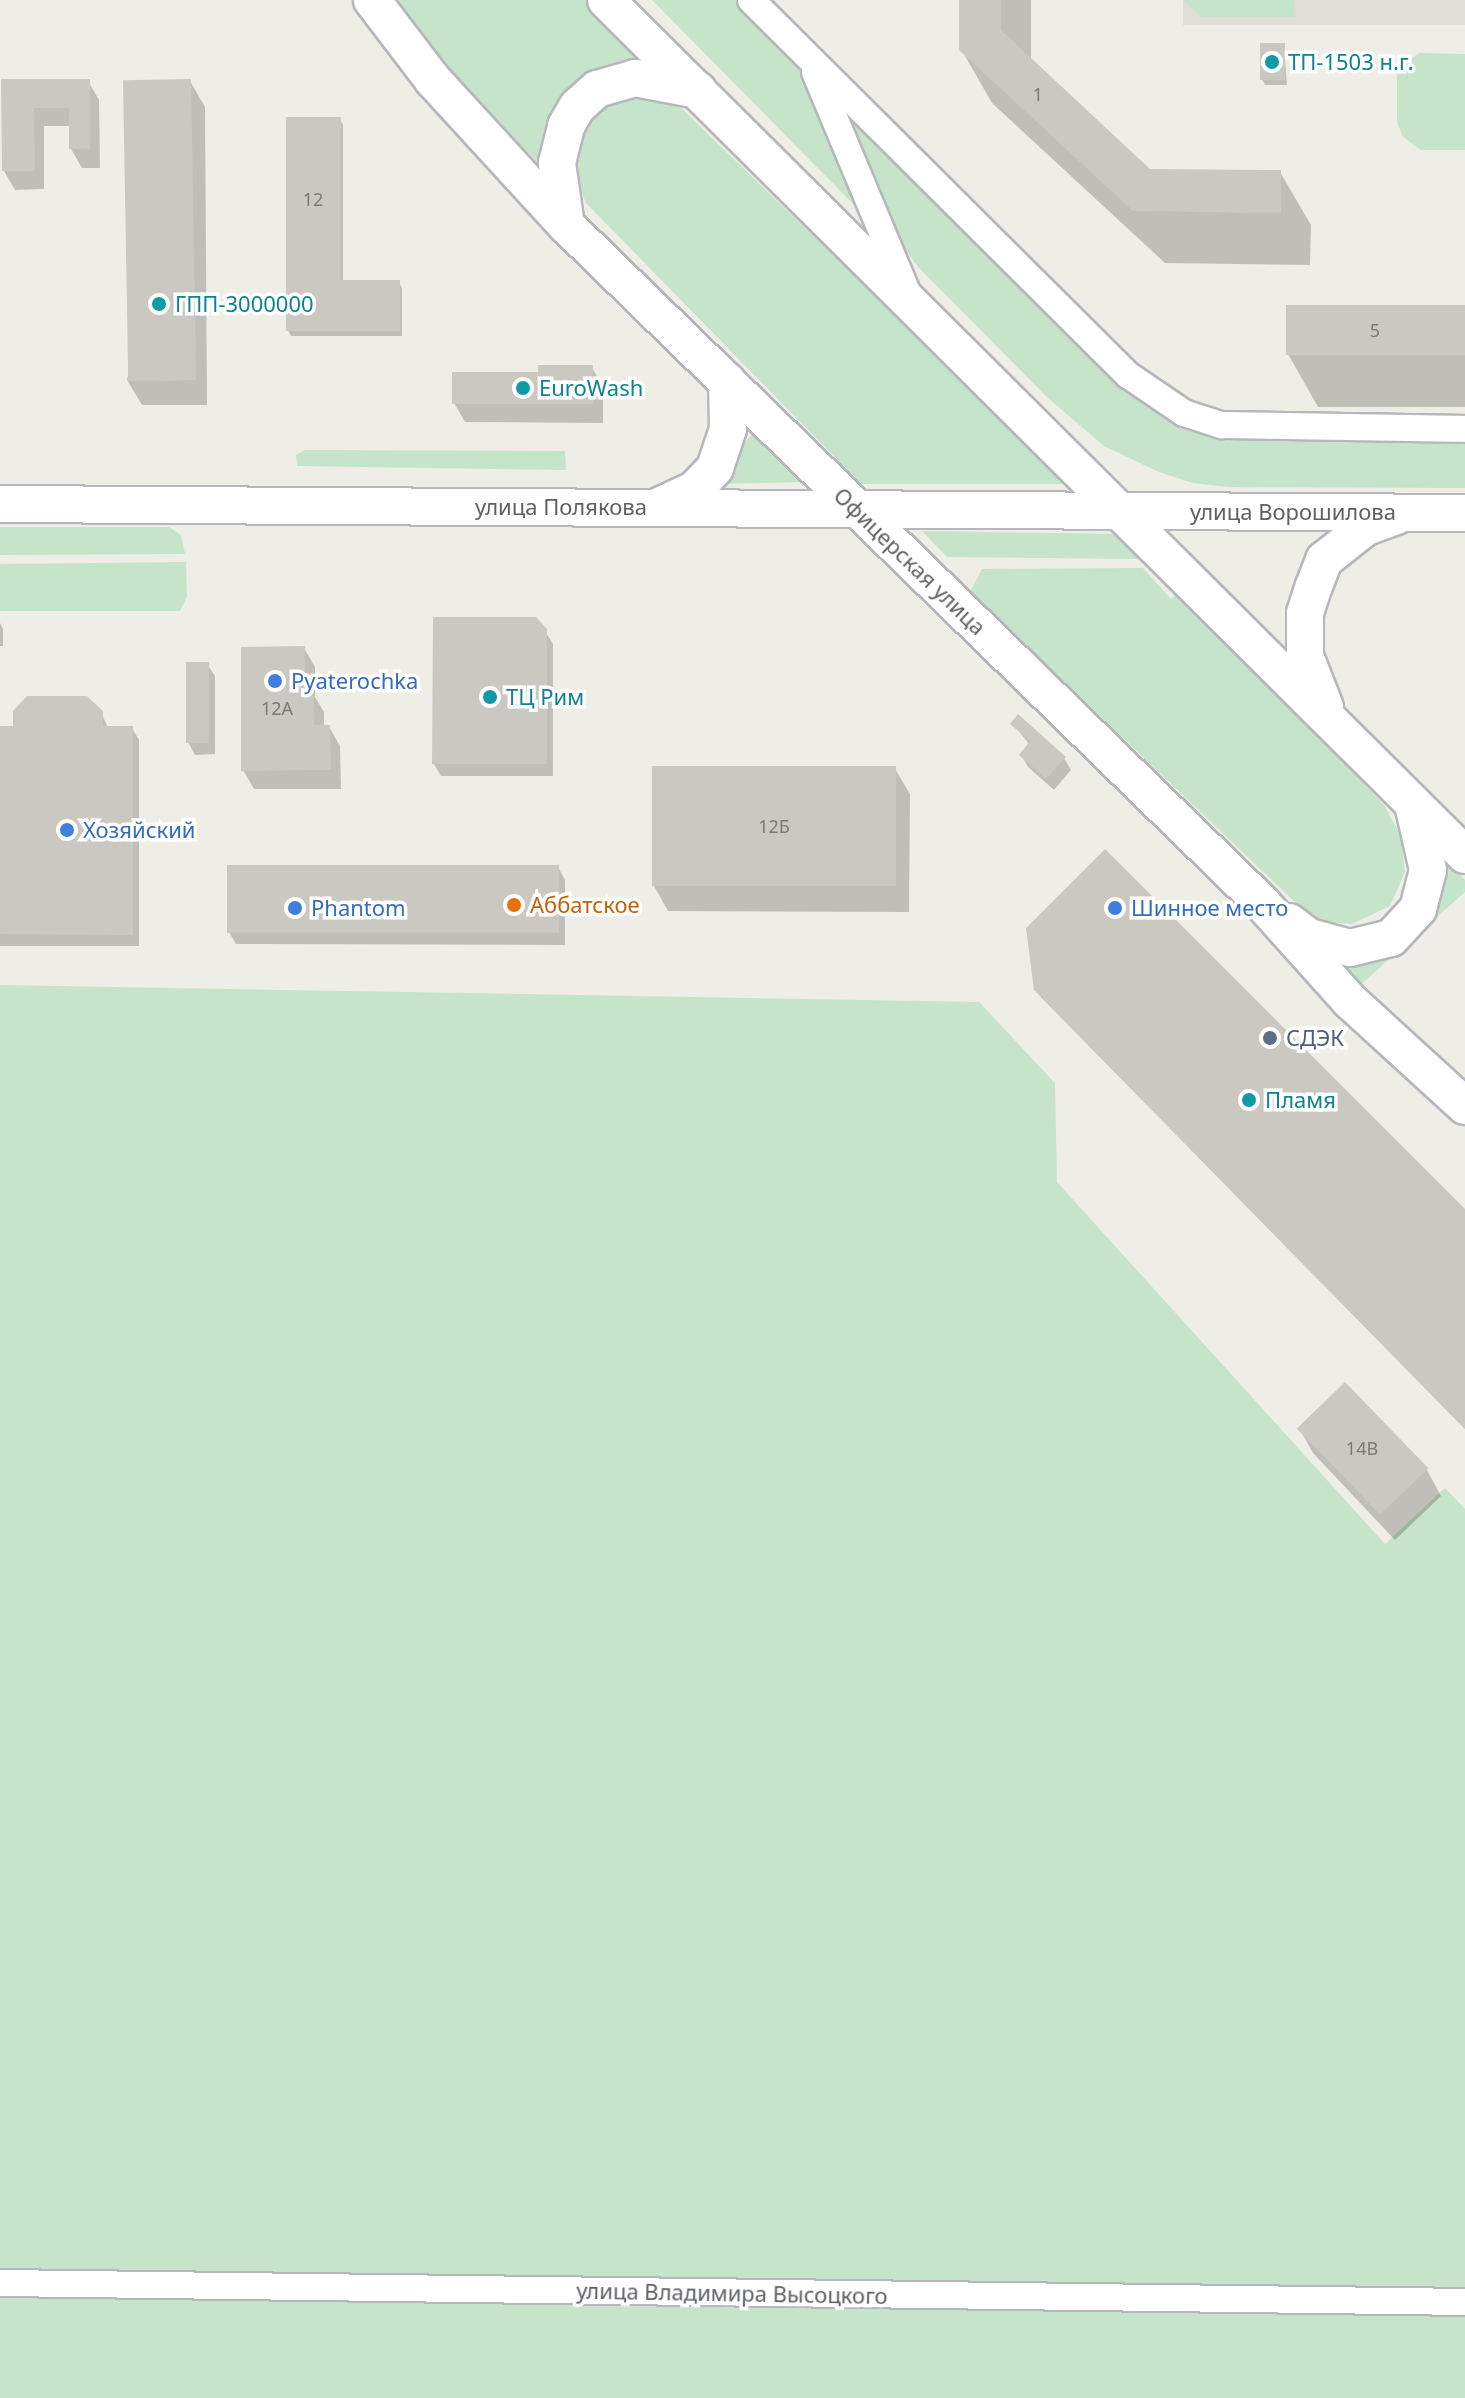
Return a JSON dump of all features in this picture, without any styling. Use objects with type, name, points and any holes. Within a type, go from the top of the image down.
[{"type":"main road","name":"Офицерская улица","points":[[372,0],[433,80],[566,225],[1262,903],[1350,1001],[1465,1106]]},
{"type":"main road","points":[[606,0],[1465,855]]},
{"type":"main road","points":[[566,225],[557,163],[566,126],[577,107],[597,89],[635,78],[698,90]]},
{"type":"main road","points":[[658,507],[694,490],[715,468],[728,429],[727,381]]},
{"type":"main road","name":"улица Полякова","points":[[0,504],[1121,511]]},
{"type":"main road","name":"улица Ворошилова","points":[[1121,511],[1465,513]]},
{"type":"main road","points":[[1330,720],[1305,656],[1305,613],[1314,586],[1324,560],[1366,527],[1406,513]]},
{"type":"main road","points":[[1262,903],[1309,937],[1350,948],[1391,938],[1418,909],[1428,870],[1423,835],[1411,800]]},
{"type":"street","points":[[751,0],[1128,375],[1184,413],[1222,425],[1465,429]]},
{"type":"street","points":[[811,61],[913,304]]},
{"type":"street","name":"улица Владимира Высоцкого","points":[[0,2283],[1465,2302]]},
{"type":"shaded area","points":[[1183,0],[1465,0],[1465,25],[1183,25]]},
{"type":"green space","points":[[392,0],[589,0],[652,59],[600,72],[542,167],[445,66]]},
{"type":"green space","points":[[652,0],[738,0],[796,60],[865,216]]},
{"type":"green space","points":[[1183,0],[1294,0],[1295,17],[1202,17]]},
{"type":"green space","points":[[1420,53],[1465,54],[1465,150],[1421,150],[1403,137],[1397,122],[1397,73],[1406,61]]},
{"type":"green space","points":[[643,95],[677,104],[1069,484],[861,484],[586,203],[572,169],[582,127],[604,106]]},
{"type":"green space","points":[[836,97],[1163,410],[1465,434],[1465,488],[1228,487],[1193,483],[1159,472],[1104,446],[1049,399],[918,267],[893,232]]},
{"type":"green space","points":[[753,432],[803,482],[714,484]]},
{"type":"green space","points":[[305,450],[565,451],[566,470],[297,466],[296,455]]},
{"type":"green space","points":[[0,527],[169,527],[181,535],[185,554],[0,555]]},
{"type":"green space","points":[[922,531],[1125,534],[1144,553],[1137,559],[947,557]]},
{"type":"green space","points":[[186,562],[187,597],[180,611],[0,611],[0,564]]},
{"type":"green space","points":[[1143,568],[1171,599],[1180,591],[1384,805],[1401,836],[1405,872],[1390,906],[1352,924],[1323,922],[1299,906],[970,592],[982,569]]},
{"type":"green space","points":[[1447,862],[1465,880],[1465,892],[1358,987],[1328,956],[1434,892]]},
{"type":"green space","points":[[0,985],[979,1002],[1055,1083],[1057,1182],[1385,1544],[1445,1488],[1465,1509],[1465,2398],[0,2398]]},
{"type":"building","points":[[959,0],[1001,0],[1001,30],[1150,169],[1281,170],[1281,213],[1133,211],[959,50]]},
{"type":"building","name":"ТП-1503 н.г.","points":[[1260,43],[1285,43],[1285,80],[1260,80]]},
{"type":"building","points":[[1,79],[90,79],[90,149],[69,149],[69,108],[34,108],[35,171],[2,171]]},
{"type":"building","name":"ГПП-3000000","points":[[191,79],[196,380],[128,381],[123,80]]},
{"type":"building","points":[[286,117],[341,117],[341,280],[400,280],[400,331],[286,331]]},
{"type":"building","points":[[1286,305],[1465,305],[1465,355],[1286,355]]},
{"type":"building","name":"EuroWash","points":[[538,365],[593,365],[593,404],[452,404],[452,372],[538,372]]},
{"type":"building","name":"ТЦ Рим","points":[[433,617],[536,617],[547,629],[547,764],[432,764]]},
{"type":"building","points":[[305,646],[305,691],[314,691],[314,725],[330,725],[331,770],[241,771],[241,647]]},
{"type":"building","points":[[186,662],[209,662],[209,743],[186,743]]},
{"type":"building","name":"Хозяйский","points":[[27,696],[87,696],[103,711],[103,726],[133,726],[133,935],[0,934],[0,726],[13,726],[13,711]]},
{"type":"building","points":[[1018,714],[1066,757],[1046,779],[1019,755],[1030,741],[1010,724]]},
{"type":"building","points":[[652,766],[896,766],[896,886],[652,886]]},
{"type":"building","name":"Пламя","points":[[1105,849],[1465,1209],[1465,1429],[1034,990],[1026,928]]},
{"type":"building","points":[[227,865],[559,865],[559,933],[227,933]]},
{"type":"building","points":[[1345,1382],[1428,1468],[1380,1515],[1297,1429]]},
{"type":"place","name":"ТП-1503 н.г.","points":[[1272,62]]},
{"type":"place","name":"ГПП-3000000","points":[[159,304]]},
{"type":"place","name":"EuroWash","points":[[523,388]]},
{"type":"place","name":"Pyaterochka","points":[[275,681]]},
{"type":"place","name":"ТЦ Рим","points":[[490,697]]},
{"type":"place","name":"Хозяйский","points":[[67,830]]},
{"type":"place","name":"Аббатское","points":[[514,905]]},
{"type":"place","name":"Phantom","points":[[295,908]]},
{"type":"place","name":"Шинное место","points":[[1115,908]]},
{"type":"place","name":"СДЭК","points":[[1270,1038]]},
{"type":"place","name":"Пламя","points":[[1249,1100]]}]
